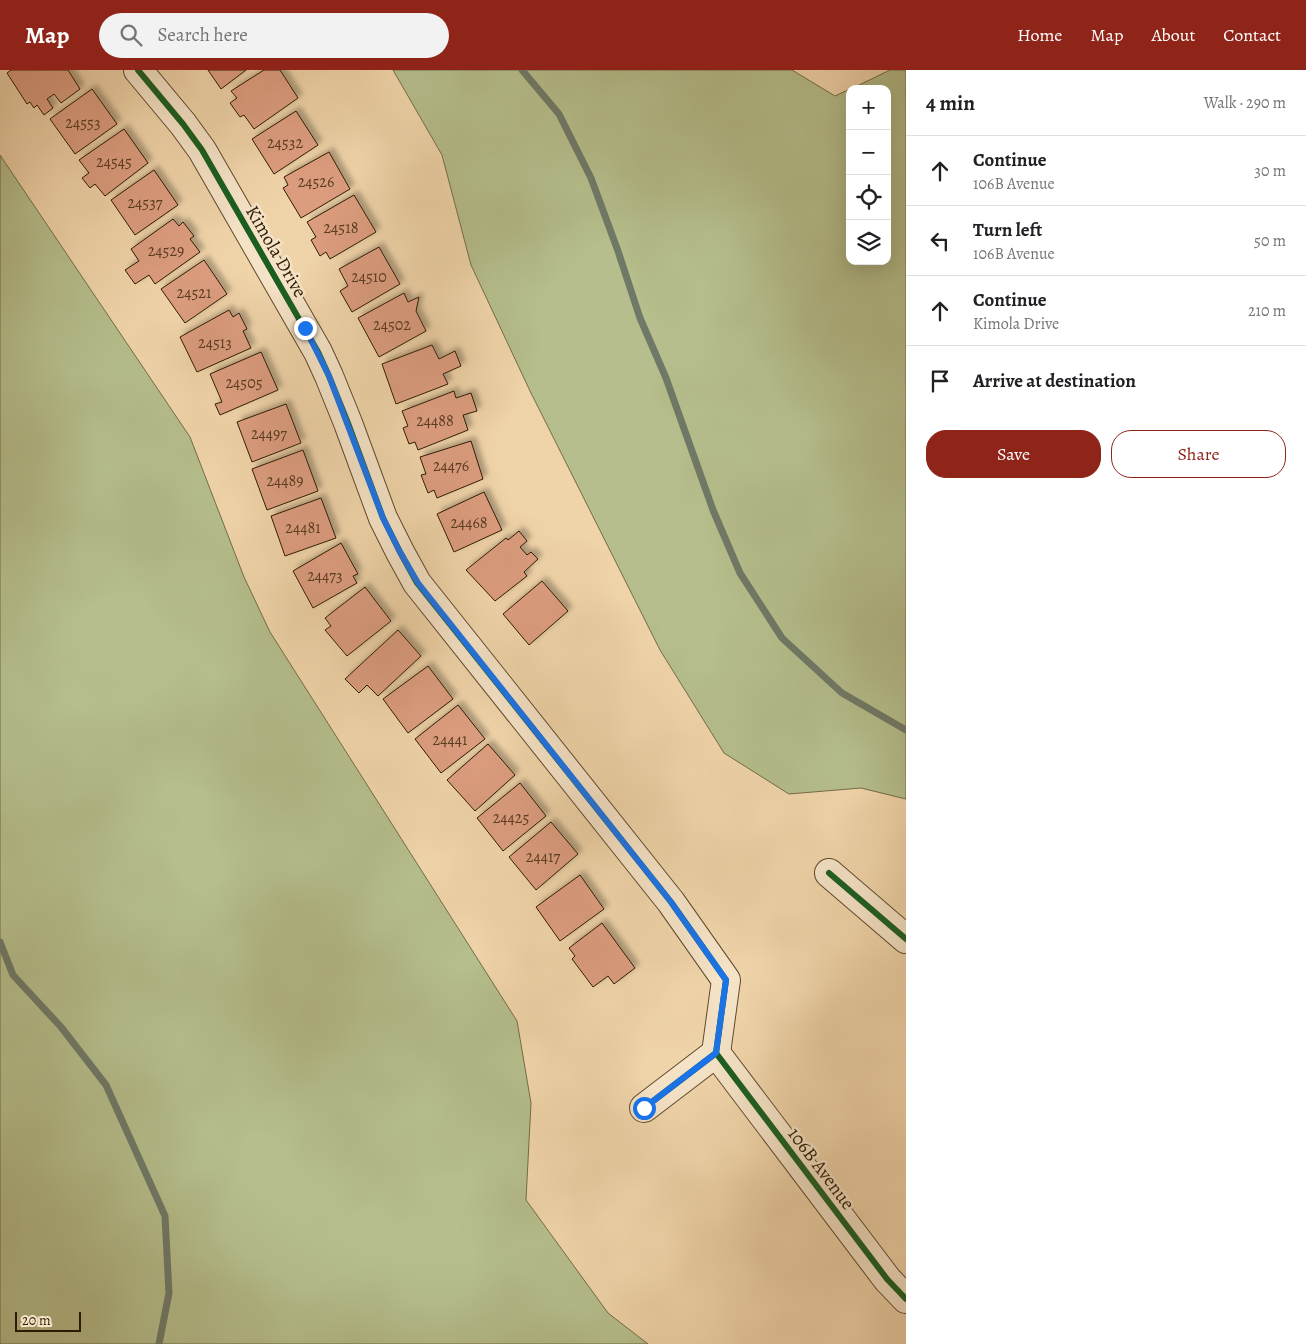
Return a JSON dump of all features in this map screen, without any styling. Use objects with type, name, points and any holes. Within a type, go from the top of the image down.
[{"type":"street","name":"Kimola Drive","points":[[138,70],[202,150],[305,328],[329,376],[383,518],[418,583],[671,902],[726,980],[716,1053]]},
{"type":"street","points":[[829,873],[906,939]]},
{"type":"street","points":[[644,1108],[716,1053]]},
{"type":"street","name":"106B Avenue","points":[[716,1053],[887,1279],[906,1299]]},
{"type":"green space","points":[[393,70],[792,70],[835,96],[846,91],[846,265],[891,265],[891,85],[859,85],[890,70],[906,70],[906,799],[861,788],[789,794],[724,753],[660,650],[530,391],[471,265],[442,155]]},
{"type":"green space","points":[[0,155],[190,437],[244,577],[270,632],[517,1021],[531,1103],[526,1200],[608,1313],[648,1344],[0,1344]]},
{"type":"building","points":[[11,70],[68,70],[80,89],[61,103],[54,94],[47,99],[53,108],[44,115],[37,105],[34,108],[30,102],[27,104],[7,73]]},
{"type":"building","points":[[208,70],[246,70],[221,89]]},
{"type":"building","points":[[264,70],[280,70],[298,98],[254,129],[244,115],[240,117],[230,103],[237,98],[231,91]]},
{"type":"building","points":[[92,89],[117,124],[75,154],[50,119]]},
{"type":"building","points":[[296,111],[318,145],[274,174],[252,139]]},
{"type":"building","points":[[124,129],[148,163],[105,196],[95,184],[90,188],[82,178],[89,173],[79,160]]},
{"type":"building","points":[[329,152],[350,189],[301,218],[283,188],[288,185],[284,177]]},
{"type":"building","points":[[154,170],[178,205],[135,235],[111,200]]},
{"type":"building","points":[[354,195],[376,232],[330,259],[326,252],[320,256],[311,240],[316,237],[307,222]]},
{"type":"building","points":[[173,219],[179,226],[183,222],[194,236],[190,239],[200,252],[155,284],[149,275],[135,284],[125,270],[139,261],[131,249]]},
{"type":"building","points":[[379,247],[400,284],[352,312],[340,291],[348,286],[339,269]]},
{"type":"building","points":[[204,260],[227,294],[185,323],[161,289]]},
{"type":"building","points":[[404,293],[408,302],[419,297],[416,311],[426,331],[379,357],[358,318]]},
{"type":"building","points":[[229,310],[233,317],[239,313],[247,329],[243,331],[251,348],[197,372],[180,337]]},
{"type":"building","points":[[432,345],[439,359],[455,351],[461,366],[443,374],[448,384],[396,404],[382,364]]},
{"type":"building","points":[[261,352],[278,390],[220,415],[215,404],[222,402],[210,374]]},
{"type":"building","points":[[454,391],[456,398],[471,393],[477,411],[463,415],[468,430],[418,450],[415,442],[409,444],[403,428],[408,426],[402,411]]},
{"type":"building","points":[[286,404],[301,443],[252,462],[237,422]]},
{"type":"building","points":[[471,441],[483,479],[437,498],[434,490],[428,493],[421,475],[426,474],[420,457]]},
{"type":"building","points":[[303,450],[318,491],[267,510],[252,469]]},
{"type":"building","points":[[484,492],[502,530],[454,552],[437,514]]},
{"type":"building","points":[[321,498],[336,538],[285,556],[271,516]]},
{"type":"building","points":[[519,531],[527,541],[520,547],[527,555],[531,552],[538,559],[524,572],[527,576],[495,601],[466,570],[506,538],[508,540]]},
{"type":"building","points":[[341,543],[358,574],[353,576],[357,583],[313,608],[293,571]]},
{"type":"building","points":[[542,581],[568,611],[529,645],[503,614]]},
{"type":"building","points":[[365,587],[391,621],[347,656],[325,630],[331,626],[325,618]]},
{"type":"building","points":[[398,630],[421,656],[378,696],[367,685],[359,693],[345,679]]},
{"type":"building","points":[[428,666],[453,699],[408,733],[383,699]]},
{"type":"building","points":[[458,705],[485,739],[441,773],[415,739]]},
{"type":"building","points":[[488,744],[515,775],[475,811],[447,780]]},
{"type":"building","points":[[520,783],[546,816],[503,851],[477,818]]},
{"type":"building","points":[[551,822],[578,854],[536,890],[509,857]]},
{"type":"building","points":[[580,875],[604,909],[560,941],[536,907]]},
{"type":"building","points":[[602,923],[635,968],[614,984],[608,976],[593,987],[572,959],[575,956],[569,948]]},
{"type":"waterway","points":[[522,70],[559,114],[591,178],[640,318],[666,378],[713,510],[740,573],[782,638],[842,693],[906,730]]},
{"type":"waterway","points":[[0,942],[13,975],[61,1027],[106,1085],[165,1216],[169,1293],[159,1344]]},
{"type":"cycle path","points":[[138,70],[202,150],[318,352],[348,423],[383,518],[417,583],[671,902],[726,980],[716,1053],[644,1108]]},
{"type":"cycle path","points":[[829,873],[906,939]]},
{"type":"cycle path","points":[[716,1053],[887,1279],[906,1299]]},
{"type":"route","points":[[305,328],[329,376],[383,518],[418,583],[671,902],[726,980],[716,1053],[644,1108]]}]
